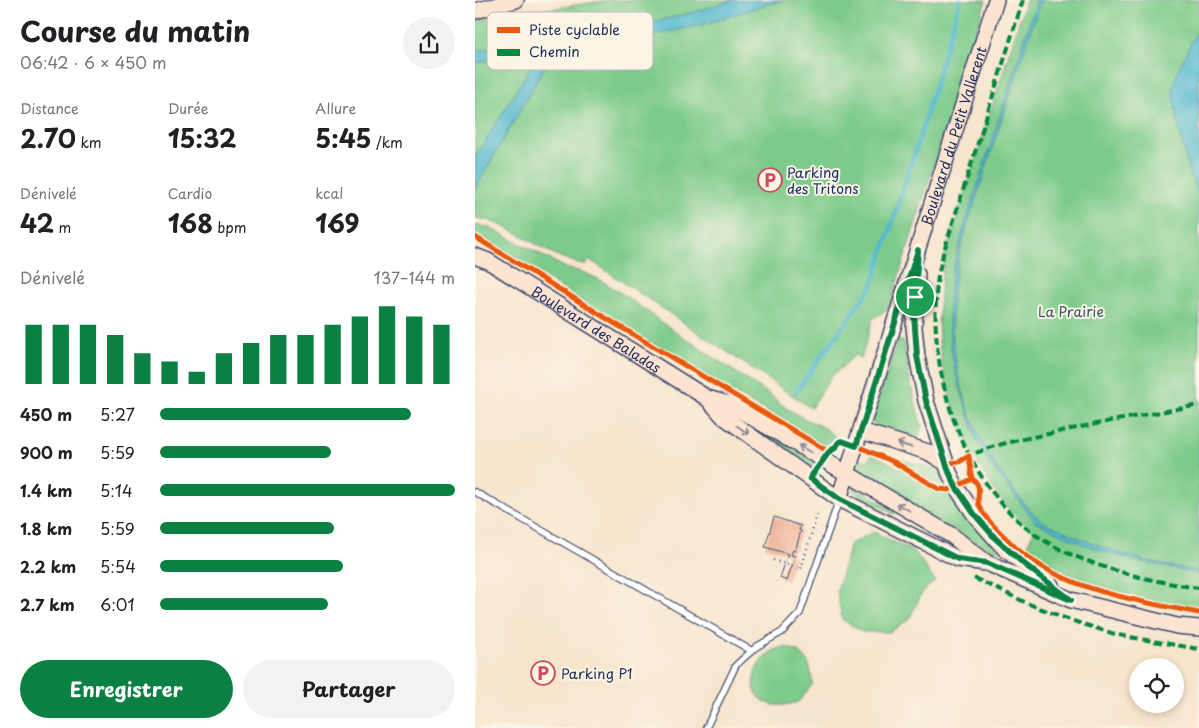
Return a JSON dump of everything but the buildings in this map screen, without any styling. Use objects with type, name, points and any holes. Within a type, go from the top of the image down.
[{"type":"main road","points":[[475,3],[507,0]]},
{"type":"main road","points":[[475,11],[516,0]]},
{"type":"main road","name":"Boulevard du Petit Vallerent","points":[[839,499],[996,0]]},
{"type":"main road","name":"Boulevard des Baladas","points":[[475,250],[481,259],[707,398],[731,405],[951,535],[987,563],[1071,600],[1177,626],[1199,628]]},
{"type":"main road","points":[[918,250],[914,314],[917,356],[926,401],[946,463],[956,487],[975,515],[996,539],[1024,564],[1071,600]]},
{"type":"main road","name":"Boulevard des Baladas","points":[[707,398],[724,417],[839,499],[958,559],[987,563]]},
{"type":"main road","points":[[861,431],[928,452],[946,463]]},
{"type":"main road","points":[[839,499],[851,494],[908,526],[951,535]]},
{"type":"lane","points":[[475,492],[752,651]]},
{"type":"lane","points":[[706,728],[736,665],[752,651],[783,632],[800,613],[839,499]]},
{"type":"path","points":[[773,560],[801,569],[817,515]]},
{"type":"green space","points":[[609,0],[733,0],[702,10],[653,22],[653,12],[529,12]]},
{"type":"green space","points":[[782,0],[986,0],[888,310],[873,318],[861,359],[855,355],[832,376],[811,408],[590,260],[586,264],[571,261],[496,223],[475,218],[475,189],[543,70],[653,70],[653,35],[701,25]]},
{"type":"green space","name":"La Prairie","points":[[1026,0],[1199,0],[1199,609],[1131,595],[1087,582],[1045,563],[1025,551],[1034,531],[1016,517],[987,479],[964,434],[947,386],[939,339],[940,297],[945,255]]},
{"type":"green space","points":[[487,18],[487,49],[475,51],[475,20]]},
{"type":"green space","points":[[487,61],[487,70],[530,70],[475,158],[475,63]]},
{"type":"green space","points":[[475,225],[488,227],[568,269],[591,276],[615,289],[772,396],[786,408],[829,431],[836,438],[832,447],[826,446],[737,395],[561,288],[475,233]]},
{"type":"green space","points":[[899,340],[904,342],[910,382],[922,428],[920,436],[917,437],[878,427],[877,429],[872,420]]},
{"type":"green space","points":[[760,428],[816,462],[811,469],[757,431]]},
{"type":"green space","points":[[872,454],[933,490],[948,493],[954,492],[1002,555],[956,532],[859,472],[859,458],[868,461]]},
{"type":"green space","points":[[902,460],[923,465],[942,473],[948,487],[938,484],[901,462]]},
{"type":"green space","points":[[856,487],[896,511],[896,513],[893,514],[853,491],[853,488]]},
{"type":"green space","points":[[874,532],[915,552],[935,581],[923,591],[909,619],[890,632],[862,632],[842,619],[837,591],[850,544]]},
{"type":"green space","points":[[784,647],[798,651],[803,655],[811,671],[812,685],[798,702],[775,705],[764,701],[757,694],[754,676],[764,657]]},
{"type":"water","points":[[733,0],[782,0],[701,25],[653,35],[653,22],[702,10]]},
{"type":"water","points":[[1037,0],[1041,0],[967,225],[956,270],[952,318],[953,342],[962,390],[978,435],[989,456],[1020,499],[1040,520],[1082,539],[1115,551],[1164,565],[1199,571],[1199,574],[1111,554],[1081,543],[1036,522],[992,467],[977,440],[956,375],[951,349],[949,321],[952,271],[965,224]]},
{"type":"water","points":[[1199,26],[1199,193],[1190,176],[1177,119],[1173,89],[1178,70]]},
{"type":"water","points":[[487,49],[487,61],[475,63],[475,51]]},
{"type":"water","points":[[529,70],[543,70],[475,189],[475,158]]},
{"type":"waterway","points":[[796,392],[872,286],[921,133],[960,0]]},
{"type":"marked path","points":[[1023,0],[943,254],[938,276],[935,317],[938,351],[944,385],[953,418],[967,450],[984,480],[1005,507],[1029,530],[1046,542],[1087,561],[1110,569],[1156,581],[1199,588]]},
{"type":"marked path","points":[[965,458],[986,449],[1020,440],[1199,405]]},
{"type":"marked path","points":[[974,578],[1029,604],[1070,620],[1118,635],[1199,649]]},
{"type":"cycle path","points":[[475,237],[829,452],[839,442],[848,442],[894,462],[939,489],[949,490],[972,479]]},
{"type":"cycle path","points":[[946,463],[959,462],[969,456],[972,479],[977,484],[978,502],[984,515],[1009,541],[1049,571],[1073,582],[1124,598],[1199,613]]},
{"type":"place","name":"Parking des Tritons","points":[[770,180]]},
{"type":"place","name":"Parking P1","points":[[543,673]]},
{"type":"route","points":[[918,250],[915,297],[915,339],[921,380],[935,432],[956,487],[975,515],[1005,549],[1071,600],[987,563],[958,559],[839,499],[810,478],[829,452],[839,442],[847,442],[856,446],[918,250]]}]
